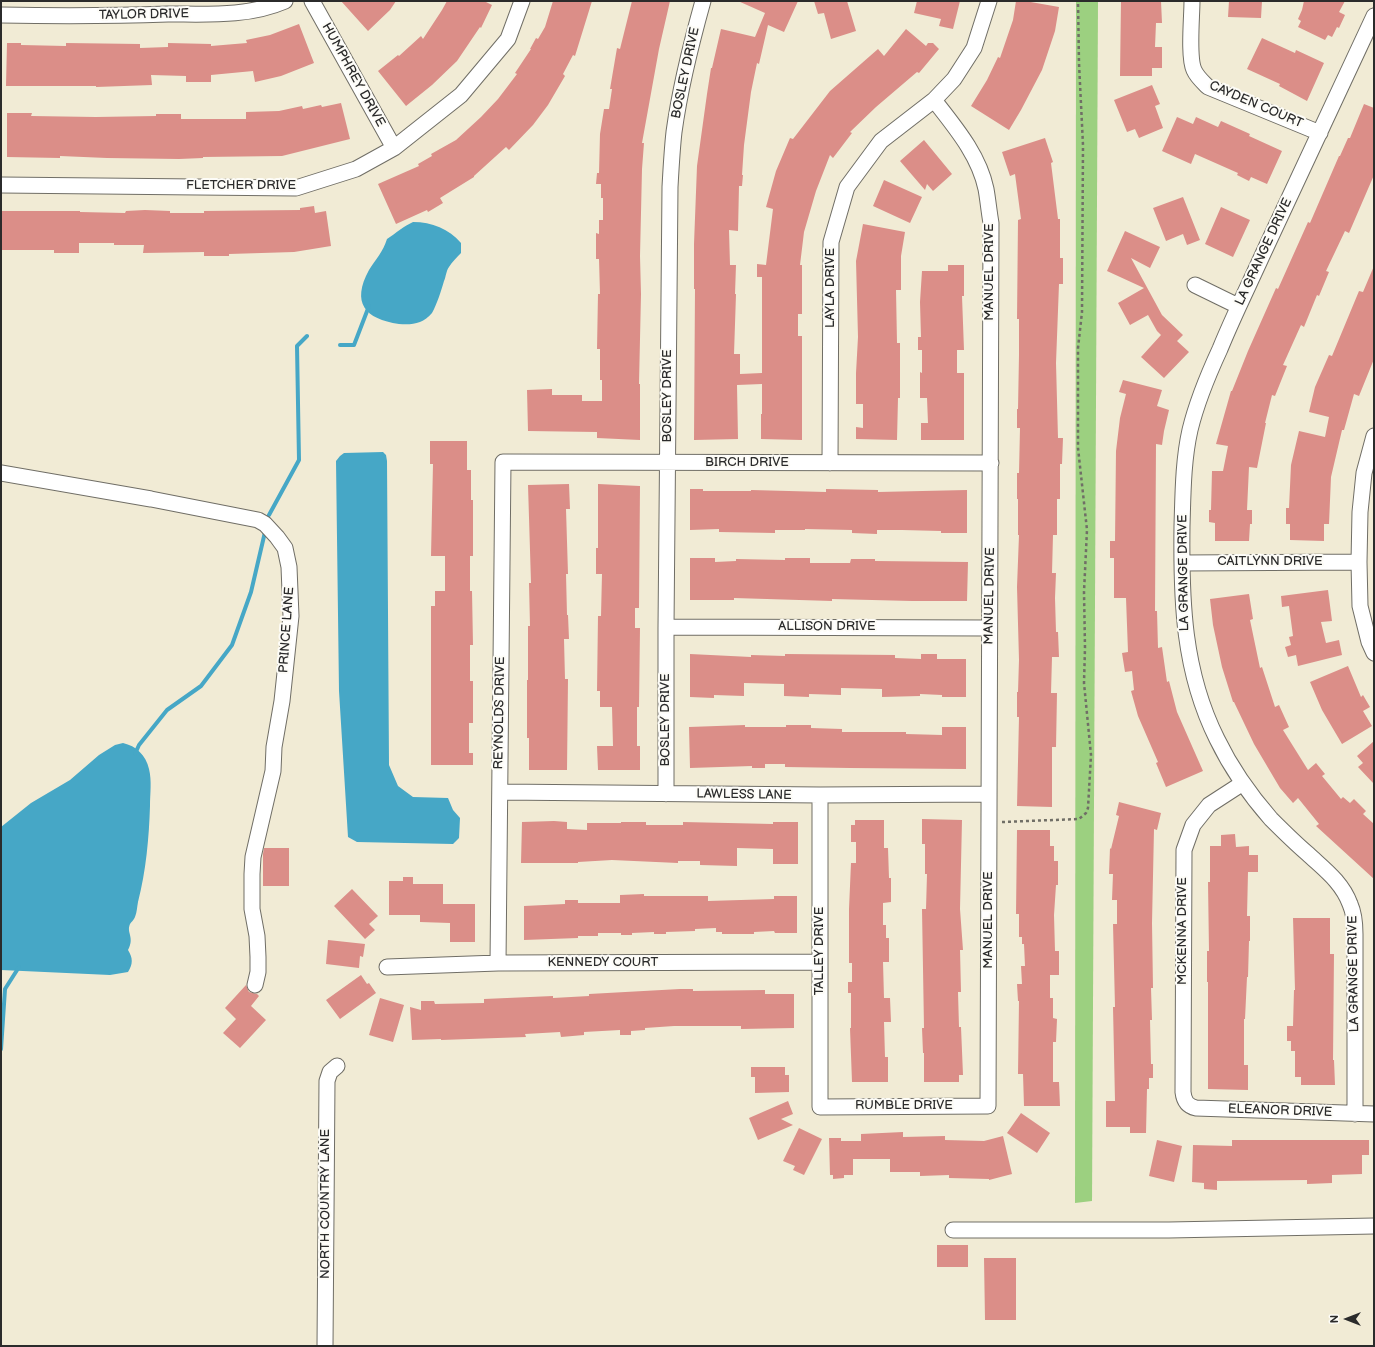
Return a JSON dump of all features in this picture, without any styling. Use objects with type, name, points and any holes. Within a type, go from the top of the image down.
[{"type":"street","name":"TAYLOR DRIVE","points":[[1,15],[83,16],[238,13],[272,6],[284,1]]},
{"type":"street","name":"HUMPHREY DRIVE","points":[[312,1],[394,148]]},
{"type":"street","name":"FLETCHER DRIVE","points":[[1,185],[296,188],[356,169],[394,148],[461,95],[508,39],[522,1]]},
{"type":"street","name":"BOSLEY DRIVE","points":[[666,794],[670,187],[674,132],[682,84],[703,1]]},
{"type":"street","name":"LAYLA DRIVE","points":[[830,463],[831,242],[847,187],[881,141],[934,100],[954,79],[974,48],[989,1]]},
{"type":"street","name":"CAYDEN COURT","points":[[1192,1],[1191,56],[1193,68],[1199,79],[1208,86],[1320,133]]},
{"type":"street","name":"LA GRANGE DRIVE","points":[[1355,1114],[1355,934],[1351,904],[1342,888],[1331,875],[1290,838],[1258,803],[1230,763],[1216,738],[1203,707],[1193,677],[1187,646],[1184,615],[1182,563],[1184,469],[1190,430],[1203,388],[1238,306],[1374,16]]},
{"type":"street","name":"MANUEL DRIVE","points":[[934,100],[954,126],[973,155],[986,188],[991,223],[988,1106]]},
{"type":"street","points":[[1195,285],[1238,306]]},
{"type":"street","points":[[1374,436],[1364,473],[1360,512],[1358,562],[1360,606],[1369,642],[1374,654]]},
{"type":"street","name":"BIRCH DRIVE","points":[[503,462],[991,463]]},
{"type":"street","name":"REYNOLDS DRIVE","points":[[498,964],[503,462]]},
{"type":"street","name":"PRINCE LANE","points":[[1,473],[151,499],[258,520],[265,524],[285,548],[289,567],[291,616],[282,701],[274,748],[273,771],[253,858],[252,909],[257,936],[258,957],[258,972],[255,985]]},
{"type":"street","name":"CAITLYNN DRIVE","points":[[1182,563],[1358,562]]},
{"type":"street","name":"ALLISON DRIVE","points":[[666,627],[989,628]]},
{"type":"street","name":"MCKENNA DRIVE","points":[[1188,1104],[1185,1101],[1183,1092],[1184,850],[1192,825],[1209,805],[1243,783]]},
{"type":"street","name":"LAWLESS LANE","points":[[500,792],[820,795],[989,794]]},
{"type":"street","name":"TALLEY DRIVE","points":[[820,795],[820,1106]]},
{"type":"street","name":"KENNEDY COURT","points":[[387,968],[498,964],[820,962]]},
{"type":"street","name":"NORTH COUNTRY LANE","points":[[325,1346],[327,1081],[330,1072],[337,1066]]},
{"type":"street","name":"ELEANOR DRIVE","points":[[1188,1104],[1196,1108],[1374,1114]]},
{"type":"street","name":"RUMBLE DRIVE","points":[[820,1106],[988,1106]]},
{"type":"street","points":[[953,1230],[1169,1230],[1374,1226]]},
{"type":"path","points":[[989,822],[1079,820],[1086,813],[1088,808],[1091,755],[1084,683],[1084,592],[1087,530],[1078,448],[1078,348],[1082,312],[1083,145],[1078,1]]},
{"type":"green space","points":[[1076,1],[1098,1],[1092,1201],[1075,1203]]},
{"type":"water","points":[[413,222],[427,223],[446,230],[461,243],[461,253],[448,269],[436,306],[429,317],[417,323],[399,324],[387,322],[377,318],[364,308],[361,292],[369,270],[381,252],[387,239]]},
{"type":"water","points":[[383,452],[386,455],[387,461],[389,765],[398,786],[413,797],[448,798],[453,810],[460,818],[459,838],[453,844],[357,842],[348,837],[339,691],[336,461],[344,453]]},
{"type":"water","points":[[123,743],[132,746],[146,759],[151,783],[147,854],[135,918],[129,927],[131,942],[128,950],[132,961],[130,969],[128,972],[110,975],[1,970],[1,827],[31,803],[70,780],[99,755],[115,745]]},
{"type":"building","points":[[341,1],[396,1],[390,10],[368,31]]},
{"type":"building","points":[[447,1],[484,1],[492,5],[481,28],[480,27],[457,61],[432,85],[406,106],[378,71],[398,55],[399,56],[421,36],[423,39]]},
{"type":"building","points":[[553,1],[592,1],[575,56],[573,55],[563,74],[565,76],[548,105],[533,125],[509,150],[506,147],[474,177],[440,198],[443,203],[428,212],[427,210],[396,224],[378,184],[419,166],[418,164],[432,156],[431,154],[456,140],[481,117],[498,99],[517,74],[515,73],[531,49],[536,38],[538,39],[545,27]]},
{"type":"building","points":[[632,1],[670,1],[659,49],[642,143],[644,143],[640,256],[640,440],[597,438],[597,432],[528,431],[527,390],[552,389],[552,395],[582,395],[582,401],[602,401],[600,349],[597,349],[598,294],[600,294],[599,259],[596,259],[596,233],[599,234],[599,220],[603,220],[603,198],[601,198],[601,184],[596,184],[597,173],[599,173],[600,134],[604,109],[609,109],[612,89],[610,89],[617,48],[620,49]]},
{"type":"building","points":[[738,1],[798,1],[784,32],[768,25],[759,64],[757,63],[751,92],[744,145],[742,186],[739,186],[738,231],[729,230],[730,265],[736,265],[734,354],[740,354],[740,374],[762,373],[762,277],[757,277],[757,264],[766,265],[773,209],[766,207],[776,171],[790,138],[793,139],[830,91],[878,49],[884,56],[906,29],[926,46],[928,43],[933,43],[939,49],[919,73],[917,72],[876,107],[850,132],[852,133],[833,158],[830,155],[816,191],[804,232],[800,265],[802,265],[802,314],[798,314],[798,336],[802,336],[802,440],[761,439],[762,384],[737,385],[738,439],[694,440],[694,244],[697,166],[711,68],[721,29],[755,37],[765,13]]},
{"type":"building","points":[[814,1],[847,1],[856,31],[831,39],[824,13],[818,14]]},
{"type":"building","points":[[917,1],[960,1],[953,29],[939,26],[941,19],[914,13]]},
{"type":"building","points":[[1016,1],[1025,1],[1059,7],[1055,31],[1042,70],[1009,130],[971,106],[987,80],[998,57],[1000,58],[1013,20]]},
{"type":"building","points":[[1121,1],[1161,1],[1162,23],[1156,23],[1155,47],[1162,47],[1162,68],[1152,68],[1152,76],[1120,76]]},
{"type":"building","points":[[1229,1],[1262,1],[1261,18],[1228,17]]},
{"type":"building","points":[[1304,1],[1345,1],[1339,12],[1345,15],[1339,28],[1337,27],[1332,37],[1328,35],[1325,40],[1298,27],[1301,21],[1298,19]]},
{"type":"building","points":[[299,24],[314,63],[281,76],[255,82],[253,71],[211,75],[211,82],[186,82],[186,76],[151,75],[152,85],[96,87],[6,86],[7,43],[21,43],[21,45],[66,46],[66,43],[140,44],[140,48],[168,47],[168,43],[211,44],[211,46],[247,43],[246,40],[270,35]]},
{"type":"building","points":[[1262,38],[1295,53],[1296,50],[1324,63],[1307,101],[1279,86],[1280,84],[1247,69]]},
{"type":"building","points":[[1152,85],[1160,104],[1155,106],[1163,128],[1139,138],[1135,129],[1127,132],[1114,100]]},
{"type":"building","points":[[341,103],[350,139],[282,156],[203,157],[179,159],[60,156],[60,158],[7,157],[7,113],[32,113],[31,116],[96,117],[181,114],[181,119],[246,119],[246,112],[279,111],[302,106],[303,109]]},
{"type":"building","points":[[1364,104],[1374,108],[1374,175],[1349,233],[1345,231],[1326,271],[1329,272],[1319,296],[1317,295],[1304,327],[1301,325],[1283,365],[1287,366],[1275,396],[1272,395],[1265,423],[1257,468],[1249,467],[1247,510],[1252,510],[1252,524],[1250,524],[1249,541],[1215,541],[1215,523],[1209,522],[1209,510],[1211,510],[1212,471],[1223,471],[1228,446],[1216,444],[1231,391],[1276,288],[1278,289],[1308,222],[1310,223],[1339,156],[1348,138],[1350,138]]},
{"type":"building","points":[[1177,117],[1193,124],[1196,117],[1218,127],[1221,121],[1282,151],[1267,184],[1251,177],[1249,181],[1237,175],[1238,173],[1195,154],[1191,164],[1162,151]]},
{"type":"building","points":[[1045,138],[1053,162],[1051,163],[1058,219],[1060,219],[1060,258],[1063,258],[1063,284],[1059,284],[1056,363],[1058,438],[1063,438],[1062,464],[1060,464],[1060,499],[1057,499],[1057,535],[1053,535],[1052,573],[1056,573],[1056,632],[1058,632],[1059,657],[1052,657],[1051,693],[1057,693],[1056,747],[1052,747],[1052,807],[1017,806],[1019,717],[1017,717],[1017,692],[1019,660],[1017,587],[1019,535],[1017,473],[1019,473],[1020,428],[1017,428],[1019,319],[1017,319],[1018,220],[1021,219],[1015,174],[1010,176],[1002,152]]},
{"type":"building","points":[[924,140],[952,174],[933,191],[927,184],[925,190],[900,161]]},
{"type":"building","points":[[884,180],[922,197],[910,223],[873,206]]},
{"type":"building","points":[[1183,197],[1200,240],[1187,245],[1183,234],[1166,241],[1153,208]]},
{"type":"building","points":[[314,206],[315,213],[326,211],[331,246],[294,252],[229,254],[229,256],[204,256],[204,252],[143,253],[144,245],[114,245],[114,243],[79,243],[79,253],[54,253],[54,250],[1,250],[1,211],[80,211],[125,213],[126,211],[145,210],[170,211],[170,213],[204,213],[204,211],[300,210],[300,208]]},
{"type":"building","points":[[1221,207],[1250,220],[1233,257],[1205,244]]},
{"type":"building","points":[[863,224],[905,232],[901,256],[901,290],[896,290],[897,343],[900,343],[900,398],[898,398],[897,440],[856,439],[856,427],[863,428],[863,404],[856,404],[858,337],[856,261]]},
{"type":"building","points":[[1125,231],[1160,247],[1150,268],[1131,258],[1162,315],[1183,335],[1177,341],[1189,352],[1164,378],[1141,357],[1161,335],[1148,315],[1130,325],[1118,303],[1144,288],[1107,271]]},
{"type":"building","points":[[948,265],[964,265],[964,296],[962,296],[964,350],[957,350],[957,373],[964,373],[964,440],[921,440],[921,423],[928,423],[927,398],[920,398],[922,350],[918,350],[918,337],[921,337],[920,302],[922,271],[948,271]]},
{"type":"building","points":[[1374,266],[1374,359],[1359,396],[1354,394],[1344,430],[1342,430],[1331,477],[1329,524],[1324,524],[1324,541],[1290,540],[1290,524],[1286,524],[1286,508],[1289,508],[1291,465],[1299,431],[1325,437],[1329,417],[1309,412],[1315,387],[1329,355],[1332,356],[1359,291],[1363,292]]},
{"type":"building","points":[[1123,380],[1162,390],[1157,406],[1169,410],[1162,445],[1156,444],[1155,611],[1157,611],[1158,648],[1162,647],[1167,682],[1169,681],[1177,712],[1203,771],[1166,787],[1156,763],[1158,762],[1138,716],[1131,691],[1134,690],[1132,671],[1125,672],[1122,653],[1128,652],[1126,598],[1114,598],[1114,558],[1110,558],[1110,541],[1115,541],[1116,451],[1120,418],[1126,394],[1119,392]]},
{"type":"building","points":[[430,441],[467,441],[467,470],[471,470],[471,500],[473,500],[473,556],[470,556],[470,591],[472,591],[473,645],[470,645],[470,681],[473,681],[473,723],[469,723],[469,753],[473,753],[473,765],[431,765],[431,606],[435,606],[435,591],[445,591],[445,556],[431,556],[433,464],[430,464]]},
{"type":"building","points":[[569,484],[570,509],[566,509],[568,574],[566,574],[569,639],[564,639],[565,679],[568,679],[567,770],[529,770],[529,738],[527,738],[527,680],[528,626],[530,626],[529,583],[531,583],[528,485]]},
{"type":"building","points":[[598,484],[640,486],[639,608],[635,608],[635,628],[640,628],[637,746],[640,746],[640,770],[598,770],[597,746],[613,746],[612,707],[600,707],[600,691],[597,691],[598,616],[601,616],[602,574],[596,574],[596,548],[598,548]]},
{"type":"building","points":[[690,489],[703,489],[703,491],[751,490],[826,492],[826,489],[878,490],[878,492],[967,490],[967,533],[902,530],[877,530],[877,534],[852,533],[852,530],[775,530],[775,533],[719,532],[719,529],[690,530]]},
{"type":"building","points":[[690,558],[715,558],[715,562],[736,561],[736,559],[785,560],[785,558],[810,558],[810,563],[850,563],[851,559],[875,559],[875,561],[968,562],[967,601],[832,599],[832,601],[734,598],[734,600],[690,600]]},
{"type":"building","points":[[1328,590],[1332,621],[1321,622],[1326,643],[1339,640],[1342,655],[1298,666],[1296,655],[1288,657],[1285,647],[1291,645],[1289,637],[1293,636],[1289,606],[1282,607],[1281,596]]},
{"type":"building","points":[[1249,594],[1253,619],[1250,620],[1260,668],[1262,667],[1275,707],[1279,705],[1289,727],[1283,730],[1308,770],[1316,763],[1325,774],[1322,776],[1341,799],[1343,797],[1350,803],[1354,799],[1366,811],[1363,814],[1374,824],[1374,879],[1316,826],[1319,824],[1298,798],[1293,803],[1280,788],[1254,744],[1233,702],[1222,667],[1213,625],[1210,599]]},
{"type":"building","points":[[690,654],[751,657],[751,655],[785,656],[785,654],[895,655],[895,658],[921,659],[921,654],[937,654],[937,659],[966,659],[966,697],[942,697],[942,695],[920,694],[920,696],[882,697],[882,689],[841,688],[841,695],[809,694],[809,697],[784,696],[784,684],[744,683],[744,696],[714,695],[714,698],[690,697]]},
{"type":"building","points":[[1348,666],[1361,697],[1363,695],[1370,707],[1363,711],[1372,726],[1342,744],[1322,710],[1310,682]]},
{"type":"building","points":[[745,725],[745,727],[786,727],[786,725],[811,725],[811,728],[842,729],[842,732],[906,732],[906,734],[942,735],[942,727],[966,727],[966,769],[785,767],[785,764],[765,764],[765,768],[752,768],[752,766],[690,768],[689,727]]},
{"type":"building","points":[[1374,741],[1374,784],[1358,767],[1363,763],[1357,756]]},
{"type":"building","points":[[1119,802],[1161,813],[1157,830],[1154,829],[1152,923],[1153,988],[1151,988],[1152,1020],[1150,1020],[1151,1064],[1153,1064],[1153,1078],[1149,1078],[1149,1089],[1147,1089],[1146,1133],[1130,1133],[1130,1127],[1106,1127],[1106,1101],[1115,1101],[1113,924],[1117,924],[1117,900],[1112,900],[1113,874],[1109,874],[1110,848],[1111,849],[1119,816],[1116,815]]},
{"type":"building","points":[[922,819],[962,820],[960,909],[963,950],[960,950],[961,992],[958,992],[963,1075],[959,1075],[959,1082],[924,1082],[922,1028],[924,1028],[922,909],[926,909],[927,874],[925,874],[925,844],[922,844]]},
{"type":"building","points":[[855,820],[884,820],[884,848],[888,848],[889,878],[891,878],[891,902],[883,903],[883,925],[886,925],[886,938],[889,938],[889,962],[883,962],[884,998],[890,998],[891,1022],[884,1022],[885,1057],[888,1057],[888,1082],[852,1082],[850,1028],[851,993],[848,993],[848,982],[852,982],[852,963],[849,963],[849,909],[851,863],[856,863],[856,842],[851,842],[851,825],[855,825]]},
{"type":"building","points":[[522,822],[567,822],[567,829],[587,830],[587,823],[646,822],[646,825],[683,825],[683,822],[773,824],[773,822],[798,822],[798,864],[773,864],[773,849],[737,848],[737,866],[700,865],[700,861],[678,861],[678,863],[612,860],[578,863],[521,863]]},
{"type":"building","points":[[1017,830],[1050,830],[1050,846],[1054,846],[1054,861],[1058,861],[1058,885],[1056,885],[1054,915],[1055,951],[1059,951],[1059,975],[1050,975],[1050,998],[1053,998],[1053,1018],[1057,1019],[1056,1042],[1053,1042],[1053,1082],[1059,1082],[1060,1106],[1024,1106],[1023,1074],[1018,1074],[1019,1001],[1017,984],[1022,984],[1021,966],[1025,966],[1024,944],[1022,944],[1022,937],[1019,937],[1019,914],[1016,914]]},
{"type":"building","points":[[1235,834],[1236,847],[1249,846],[1249,855],[1258,855],[1258,872],[1248,872],[1247,916],[1250,916],[1250,941],[1244,1019],[1244,1065],[1248,1065],[1248,1090],[1208,1089],[1207,951],[1209,951],[1208,882],[1210,882],[1210,846],[1221,846],[1221,835]]},
{"type":"building","points":[[264,848],[289,848],[289,886],[263,886]]},
{"type":"building","points":[[403,877],[413,877],[413,884],[443,884],[443,904],[475,904],[475,942],[450,942],[450,923],[420,922],[420,915],[389,915],[389,881],[403,881]]},
{"type":"building","points":[[352,889],[378,916],[369,924],[375,930],[365,939],[334,906]]},
{"type":"building","points":[[644,894],[644,896],[708,896],[708,901],[774,899],[774,896],[797,896],[797,933],[775,933],[774,931],[754,932],[754,934],[722,934],[722,932],[716,932],[716,928],[695,929],[695,931],[666,932],[666,934],[654,934],[654,932],[632,933],[632,935],[621,935],[621,933],[598,933],[598,936],[578,936],[578,938],[524,940],[524,906],[565,904],[565,900],[578,900],[578,903],[620,903],[620,895]]},
{"type":"building","points":[[1293,918],[1330,918],[1330,954],[1334,954],[1333,1060],[1335,1085],[1301,1085],[1301,1077],[1295,1077],[1295,1051],[1291,1051],[1291,1041],[1287,1041],[1287,1026],[1293,1026],[1295,990]]},
{"type":"building","points":[[328,940],[365,944],[363,957],[360,956],[359,968],[326,964]]},
{"type":"building","points":[[361,975],[376,993],[340,1019],[326,1000]]},
{"type":"building","points":[[246,985],[249,992],[259,996],[251,1006],[266,1020],[240,1048],[223,1033],[236,1019],[225,1008]]},
{"type":"building","points":[[693,989],[693,991],[765,990],[765,994],[794,994],[794,1028],[741,1029],[741,1026],[674,1026],[645,1028],[645,1030],[631,1031],[631,1035],[620,1035],[620,1030],[584,1032],[584,1035],[561,1037],[560,1032],[525,1034],[526,1037],[412,1040],[410,1007],[421,1010],[421,1001],[434,1001],[435,1004],[484,1003],[484,999],[553,996],[553,998],[589,996],[589,994]]},
{"type":"building","points":[[380,998],[404,1005],[393,1042],[369,1035]]},
{"type":"building","points":[[751,1067],[785,1067],[785,1075],[789,1075],[789,1092],[755,1093],[755,1077],[751,1077]]},
{"type":"building","points":[[788,1101],[793,1114],[781,1119],[793,1125],[758,1140],[749,1118]]},
{"type":"building","points":[[1021,1113],[1050,1133],[1037,1153],[1007,1133]]},
{"type":"building","points":[[799,1128],[822,1139],[804,1175],[793,1170],[795,1166],[783,1161]]},
{"type":"building","points":[[903,1132],[903,1137],[945,1136],[945,1140],[984,1141],[1003,1136],[1012,1174],[989,1180],[949,1178],[949,1175],[920,1176],[920,1172],[890,1172],[890,1159],[853,1159],[853,1175],[844,1175],[844,1178],[833,1179],[833,1175],[830,1175],[829,1138],[841,1138],[841,1141],[861,1141],[861,1134]]},
{"type":"building","points":[[1157,1140],[1182,1146],[1174,1182],[1149,1176]]},
{"type":"building","points":[[1232,1140],[1369,1140],[1369,1155],[1362,1155],[1362,1174],[1332,1175],[1332,1183],[1307,1184],[1307,1180],[1217,1181],[1217,1190],[1204,1189],[1204,1183],[1192,1182],[1193,1145],[1232,1146]]},
{"type":"building","points":[[937,1245],[968,1245],[968,1267],[937,1267]]},
{"type":"building","points":[[984,1258],[1016,1258],[1016,1320],[985,1320]]},
{"type":"waterway","points":[[340,345],[354,345],[369,306]]},
{"type":"waterway","points":[[269,515],[299,460],[297,346],[307,336]]},
{"type":"waterway","points":[[135,754],[139,745],[167,710],[201,686],[232,645],[251,592],[265,532]]},
{"type":"waterway","points":[[1,1049],[5,989],[19,967]]}]
